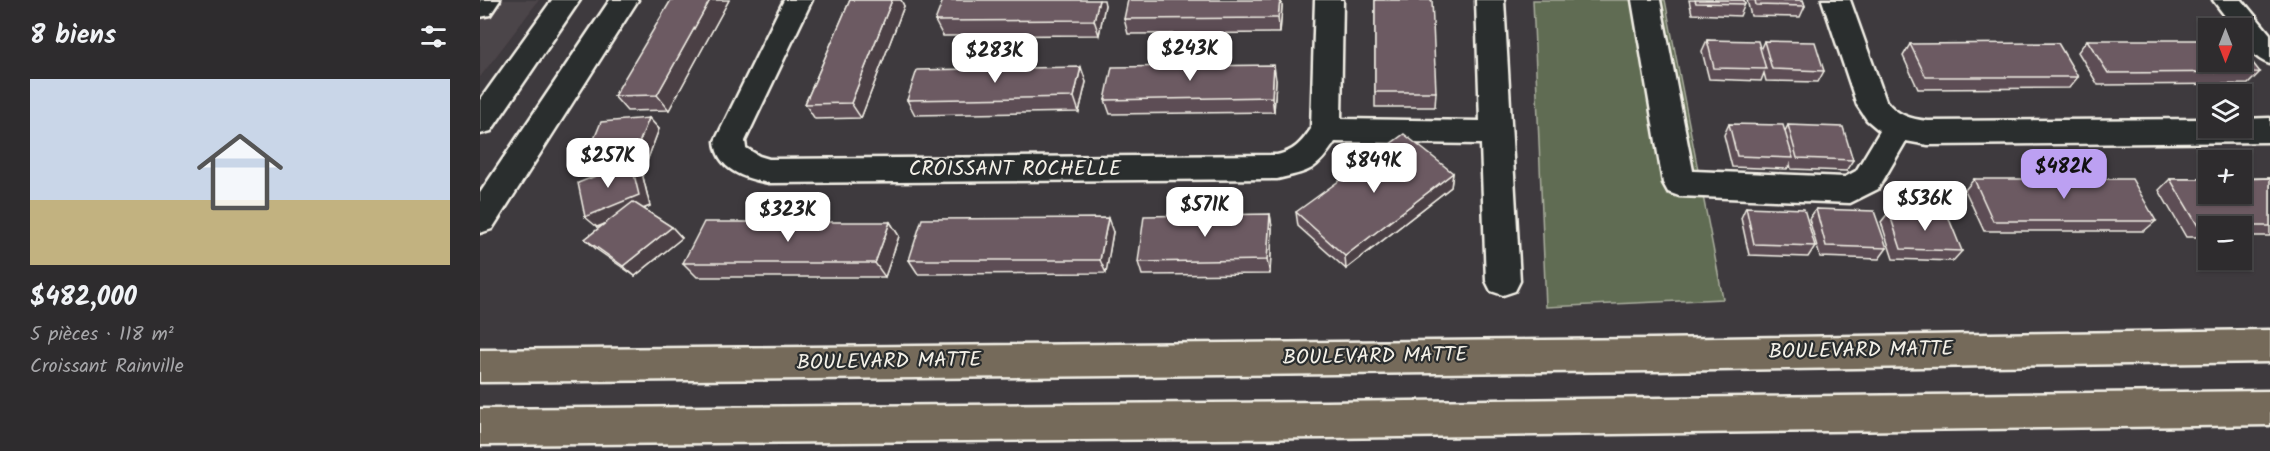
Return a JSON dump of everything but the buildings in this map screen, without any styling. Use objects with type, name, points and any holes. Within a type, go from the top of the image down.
[{"type":"main road","name":"BOULEVARD MATTE","points":[[480,366],[1652,355],[2270,346]]},
{"type":"main road","points":[[480,427],[1325,420],[2270,408]]},
{"type":"street","points":[[480,8],[486,0]]},
{"type":"street","points":[[480,123],[566,0]]},
{"type":"street","points":[[480,220],[624,0]]},
{"type":"street","name":"CROISSANT ROCHELLE","points":[[798,0],[730,141],[731,152],[741,163],[754,168],[769,171],[1277,167],[1294,163],[1310,155],[1326,130]]},
{"type":"street","points":[[1329,0],[1326,130],[1496,133]]},
{"type":"street","points":[[1490,0],[1503,281]]},
{"type":"street","points":[[1646,0],[1678,183],[1850,190],[1867,180],[1898,127]]},
{"type":"street","points":[[1836,0],[1872,105],[1883,119],[1898,127],[1928,133],[2270,130]]},
{"type":"street","points":[[2227,0],[2270,54]]},
{"type":"shaded area","points":[[480,0],[539,0],[480,77]]},
{"type":"green space","points":[[1533,0],[1665,0],[1723,299],[1546,307]]}]
